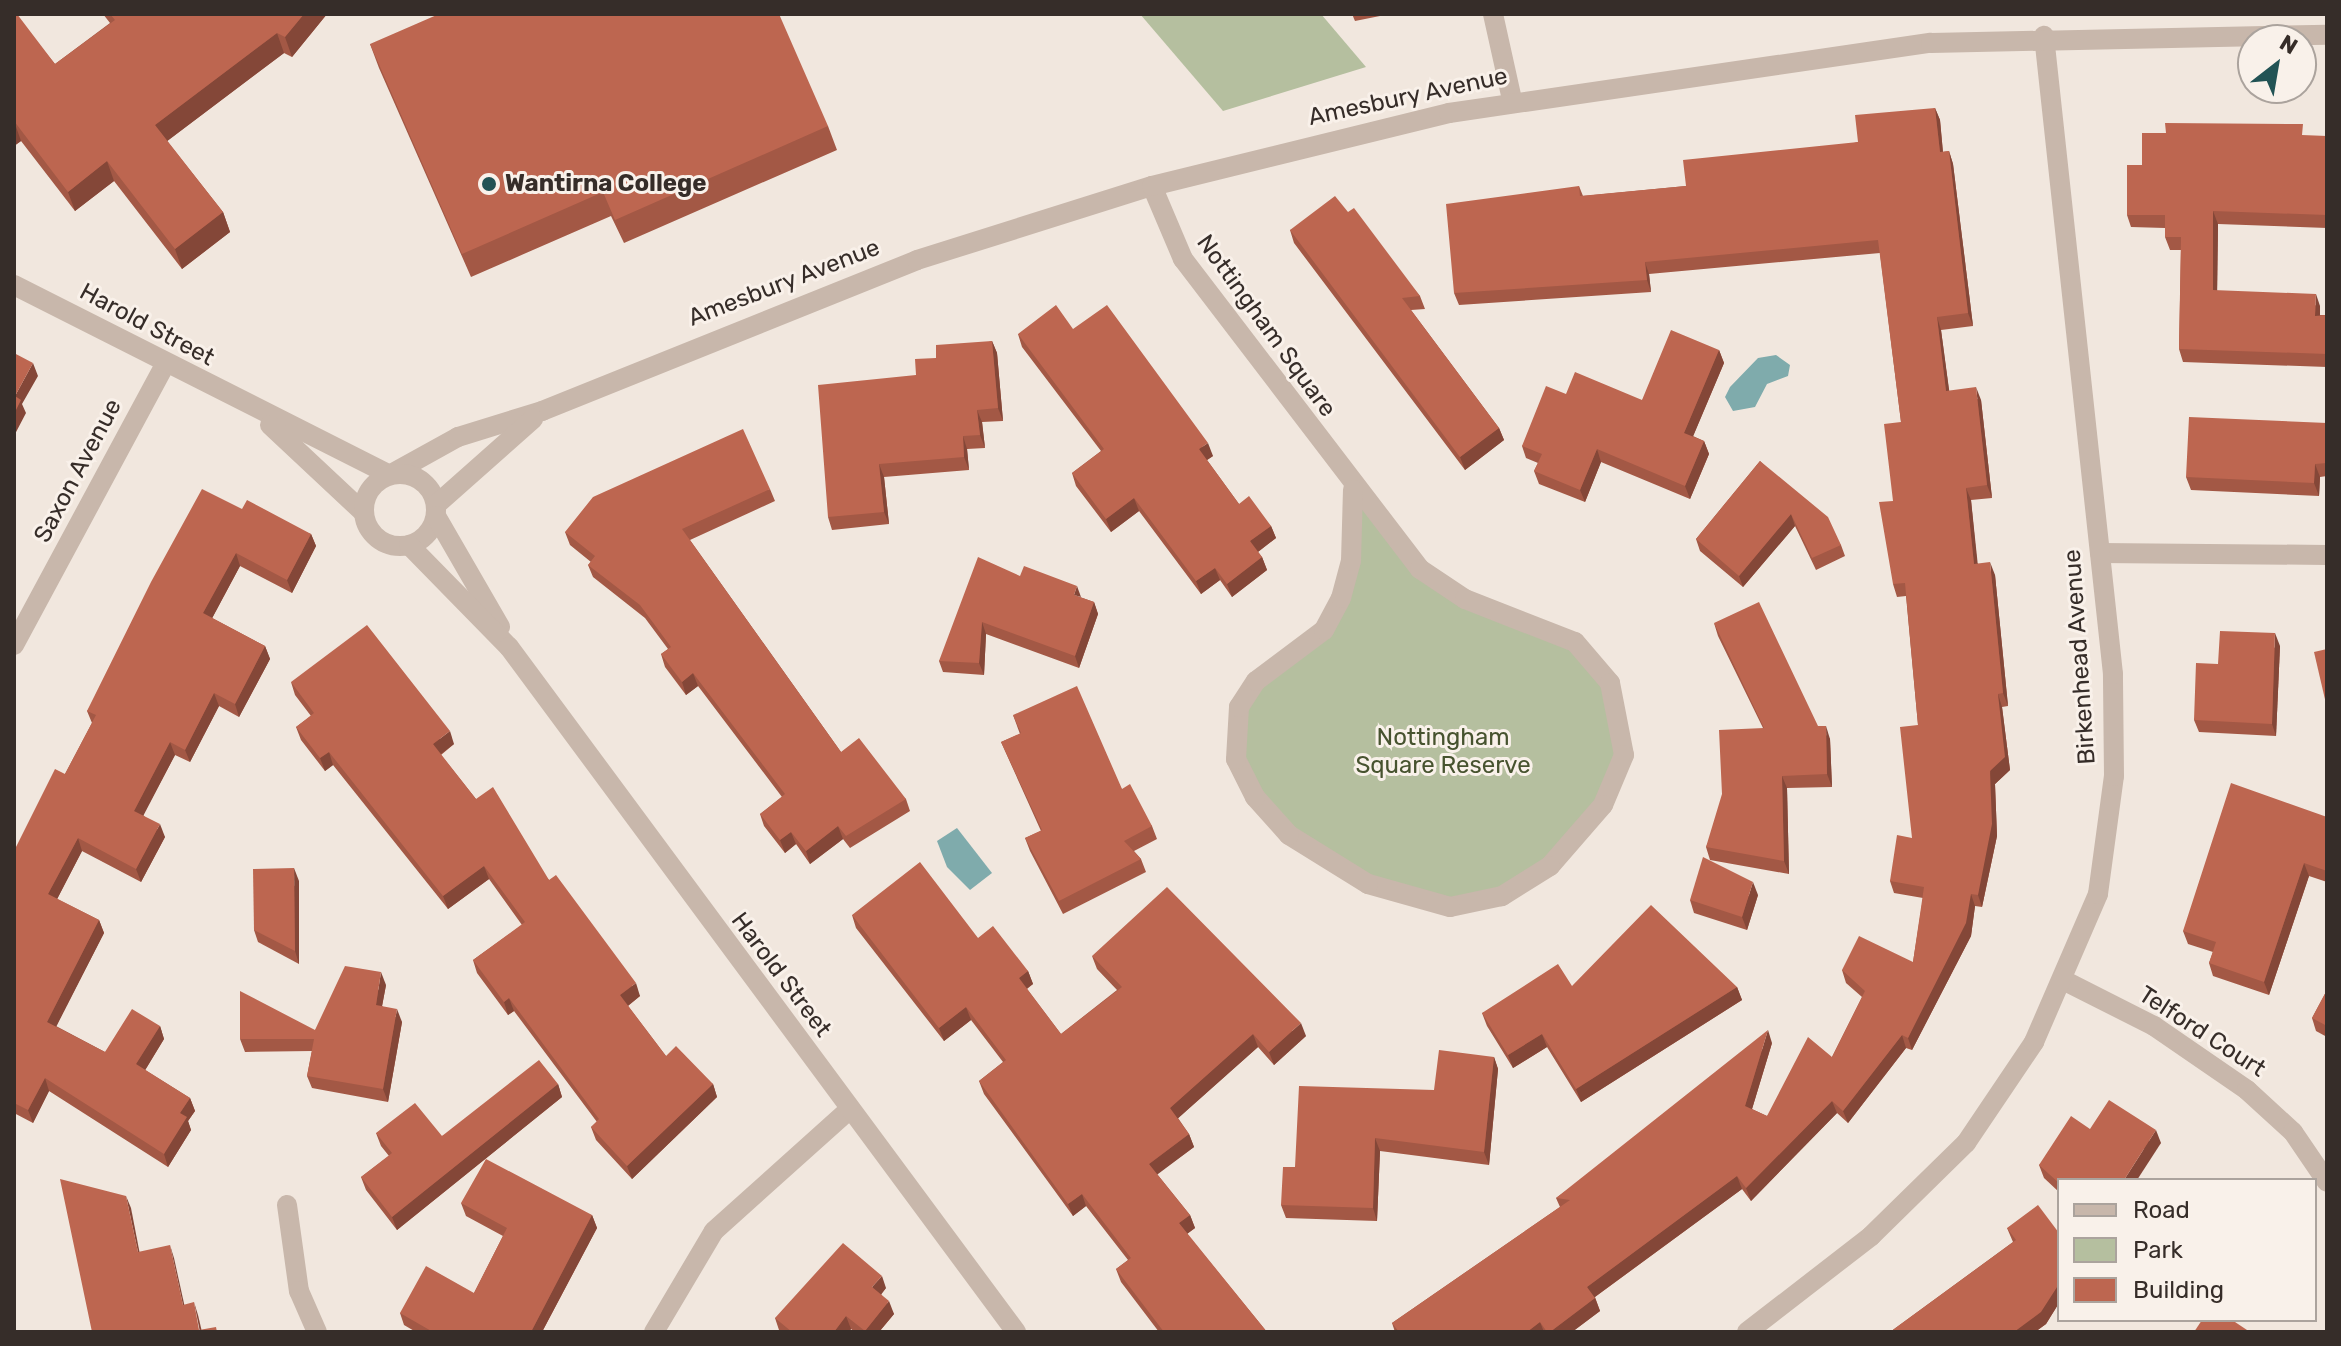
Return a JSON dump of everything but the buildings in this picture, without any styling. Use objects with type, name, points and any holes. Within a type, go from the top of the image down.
[{"type":"street","points":[[1493,14],[1512,100]]},
{"type":"street","name":"Amesbury Avenue","points":[[392,474],[458,437],[542,411],[804,300],[1152,186],[1512,100],[1812,56],[2044,36],[2327,35]]},
{"type":"street","name":"Birkenhead Avenue","points":[[1747,1332],[1933,1179],[2018,1072],[2065,981],[2098,894],[2114,776],[2100,553],[2044,36]]},
{"type":"street","name":"Nottingham Square","points":[[1152,186],[1183,259],[1353,490],[1441,587],[1575,642],[1610,683],[1624,755],[1603,805],[1550,866],[1502,896],[1450,907],[1368,884],[1289,835],[1244,779],[1233,730],[1239,707],[1256,681],[1324,630],[1335,610],[1351,561],[1353,490]]},
{"type":"street","name":"Harold Street","points":[[14,285],[255,412],[392,474]]},
{"type":"street","name":"Saxon Avenue","points":[[14,645],[165,364]]},
{"type":"street","name":"Amesbury Avenue","points":[[436,511],[542,411]]},
{"type":"street","name":"Harold Street","points":[[255,412],[363,512]]},
{"type":"street","points":[[392,474],[426,484],[436,511],[424,538],[409,545],[378,540],[363,512],[370,489],[392,474]]},
{"type":"street","name":"Harold Street","points":[[436,511],[509,647]]},
{"type":"street","name":"Harold Street","points":[[409,545],[509,647],[1016,1332]]},
{"type":"street","points":[[2100,553],[2327,555]]},
{"type":"street","name":"Telford Court","points":[[2065,981],[2154,1026],[2247,1090],[2293,1132],[2327,1182]]},
{"type":"street","points":[[654,1332],[714,1231],[850,1109]]},
{"type":"street","points":[[287,1205],[299,1291],[317,1332]]},
{"type":"green space","points":[[1140,14],[1321,14],[1366,67],[1223,111]]},
{"type":"green space","name":"Nottingham Square Reserve","points":[[1353,490],[1420,569],[1575,642],[1619,712],[1615,781],[1550,866],[1450,907],[1312,852],[1244,779],[1239,707],[1335,610]]},
{"type":"water","points":[[1776,355],[1790,365],[1788,376],[1767,384],[1755,407],[1733,411],[1725,397],[1730,387],[1758,358]]},
{"type":"water","points":[[957,828],[992,873],[970,890],[947,867],[937,841]]},
{"type":"place","name":"Wantirna College","points":[[489,184]]}]
